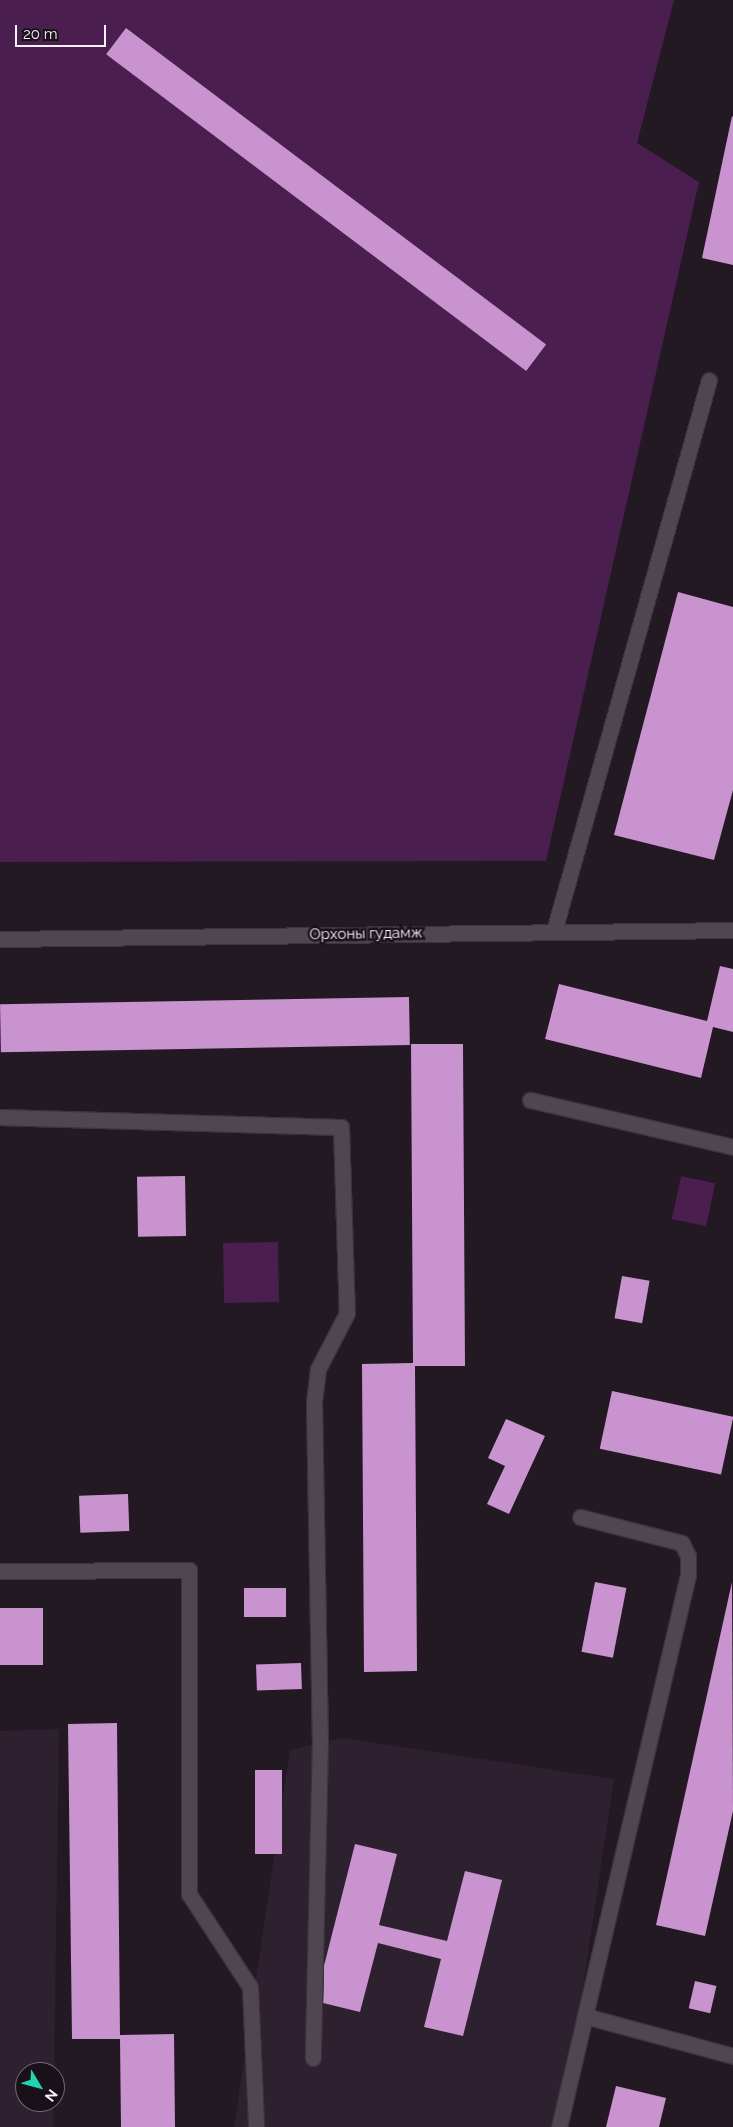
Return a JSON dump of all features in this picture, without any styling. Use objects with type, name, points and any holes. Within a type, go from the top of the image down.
[{"type":"street","points":[[554,931],[709,380]]},
{"type":"street","name":"Орхоны гудамж","points":[[0,939],[733,930]]},
{"type":"street","points":[[530,1100],[733,1146]]},
{"type":"street","points":[[0,1117],[341,1127],[347,1313],[318,1369],[314,1402],[320,1741],[313,2058]]},
{"type":"street","points":[[559,2127],[686,1584],[688,1556],[682,1543],[580,1517]]},
{"type":"street","points":[[0,1571],[189,1570],[188,1894],[250,1987],[256,2127]]},
{"type":"street","points":[[585,2016],[733,2056]]},
{"type":"shaded area","points":[[0,0],[674,0],[637,143],[699,182],[546,861],[0,862]]},
{"type":"shaded area","points":[[681,1176],[715,1183],[706,1226],[672,1219]]},
{"type":"shaded area","points":[[278,1242],[279,1302],[224,1303],[223,1243]]},
{"type":"shaded area","points":[[59,1729],[54,2062],[15,2062],[15,2112],[53,2112],[53,2127],[0,2127],[0,1731]]},
{"type":"shaded area","points":[[342,1738],[614,1779],[562,2127],[234,2127],[290,1750]]},
{"type":"building","points":[[126,28],[546,345],[526,371],[106,54]]},
{"type":"building","points":[[733,117],[733,265],[702,258]]},
{"type":"building","points":[[678,592],[733,607],[733,790],[714,860],[614,835]]},
{"type":"building","points":[[720,966],[733,969],[733,1032],[713,1027],[701,1078],[545,1039],[559,984],[707,1021]]},
{"type":"building","points":[[409,997],[410,1045],[1,1052],[0,1004]]},
{"type":"building","points":[[411,1044],[463,1044],[465,1366],[415,1366],[417,1671],[364,1672],[362,1364],[413,1363]]},
{"type":"building","points":[[185,1176],[186,1236],[138,1237],[137,1177]]},
{"type":"building","points":[[622,1276],[650,1281],[642,1323],[615,1318]]},
{"type":"building","points":[[612,1391],[733,1417],[721,1474],[600,1449]]},
{"type":"building","points":[[506,1419],[545,1436],[509,1514],[487,1504],[505,1466],[488,1458]]},
{"type":"building","points":[[128,1494],[129,1531],[80,1533],[79,1496]]},
{"type":"building","points":[[595,1582],[626,1588],[613,1658],[581,1652]]},
{"type":"building","points":[[732,1582],[733,1811],[705,1936],[656,1925]]},
{"type":"building","points":[[244,1588],[286,1588],[286,1617],[244,1617]]},
{"type":"building","points":[[0,1608],[43,1608],[43,1665],[0,1665]]},
{"type":"building","points":[[301,1663],[302,1689],[257,1691],[256,1665]]},
{"type":"building","points":[[117,1723],[120,2035],[174,2034],[175,2127],[121,2127],[120,2039],[72,2039],[68,1724]]},
{"type":"building","points":[[255,1770],[282,1770],[282,1854],[255,1854]]},
{"type":"building","points":[[355,1844],[397,1854],[379,1925],[447,1941],[465,1871],[502,1880],[463,2036],[424,2027],[441,1959],[378,1943],[360,2012],[315,2001]]},
{"type":"building","points":[[695,1981],[716,1986],[710,2013],[689,2008]]},
{"type":"building","points":[[616,2086],[666,2098],[659,2127],[606,2127]]}]
